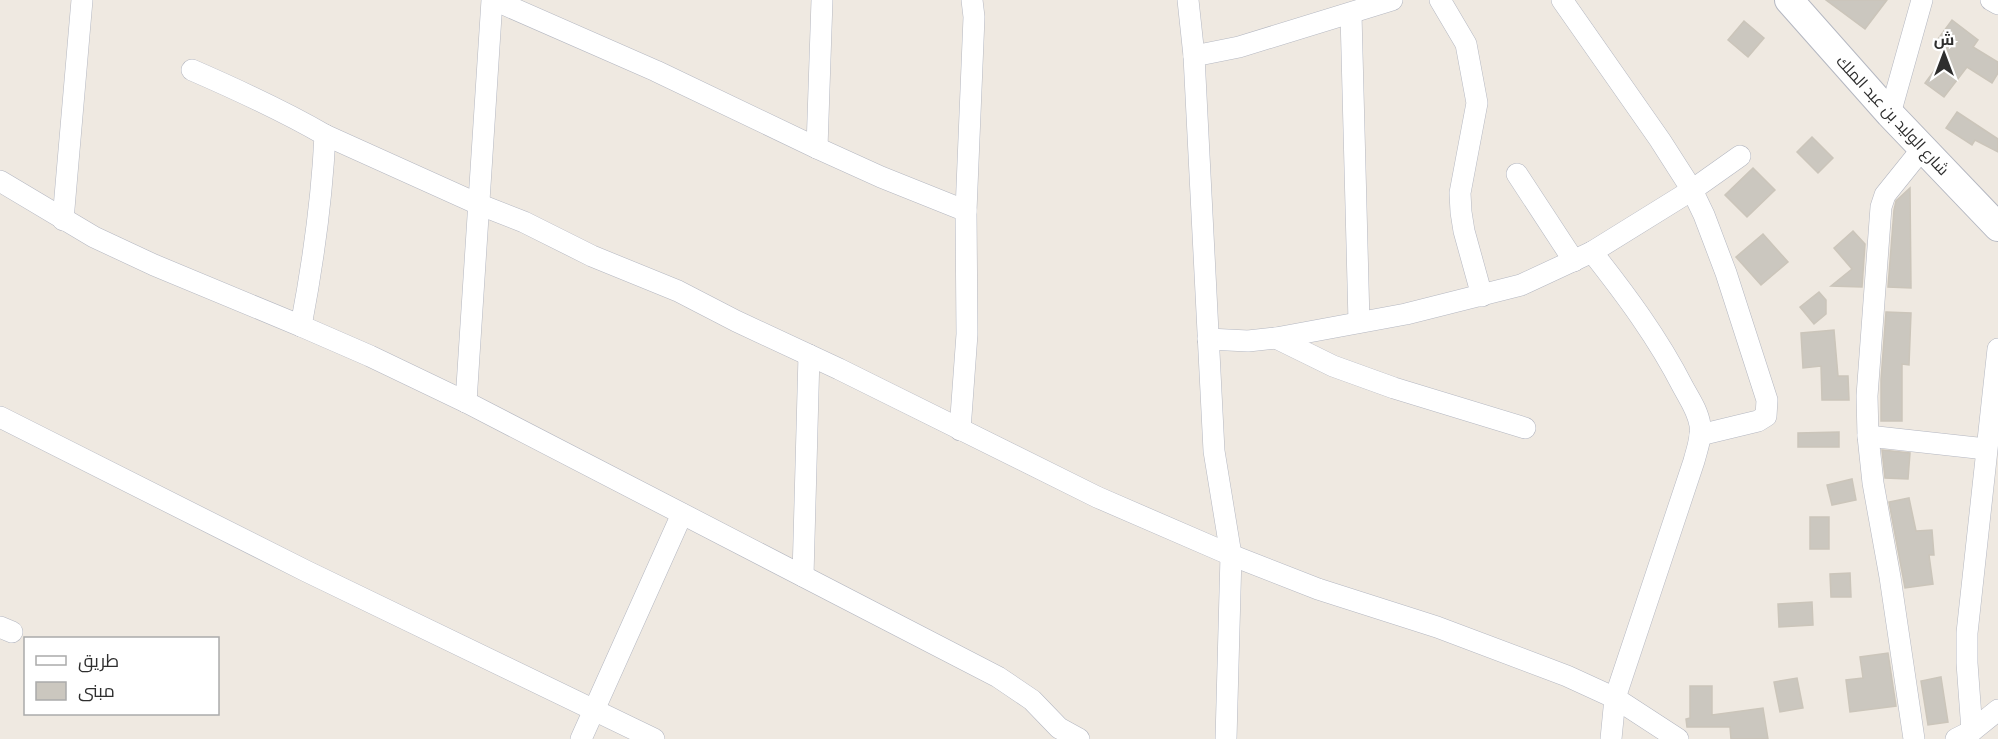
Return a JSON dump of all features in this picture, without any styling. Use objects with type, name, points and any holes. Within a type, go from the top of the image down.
[{"type":"street","points":[[63,220],[82,0]]},
{"type":"street","points":[[465,402],[493,0],[645,66],[881,177],[966,211]]},
{"type":"street","points":[[817,148],[822,0]]},
{"type":"street","points":[[960,430],[967,334],[966,211],[974,18],[972,0]]},
{"type":"street","points":[[1188,0],[1194,56],[1214,451],[1231,555],[1226,739]]},
{"type":"street","points":[[1194,56],[1239,47],[1392,0]]},
{"type":"street","points":[[1440,0],[1466,44],[1477,103],[1460,193],[1461,213],[1482,296]]},
{"type":"street","points":[[1562,0],[1692,190],[1714,240],[1741,316],[1767,400],[1766,416],[1700,435]]},
{"type":"street","name":"شارع الوليد بن عبد الملك","points":[[1789,0],[1922,149],[1998,227]]},
{"type":"street","points":[[1890,114],[1922,0]]},
{"type":"street","points":[[1991,0],[1998,4]]},
{"type":"street","points":[[1351,14],[1359,322]]},
{"type":"street","points":[[192,70],[284,111],[326,135],[478,204],[524,222],[592,256],[678,291],[1097,497],[1231,555],[1318,589],[1485,644],[1568,676],[1615,698],[1678,739]]},
{"type":"street","points":[[301,326],[314,257],[326,135]]},
{"type":"street","points":[[1914,739],[1874,483],[1868,436],[1867,396],[1881,207],[1885,195],[1922,149]]},
{"type":"street","points":[[1208,339],[1248,341],[1276,338],[1406,314],[1521,285],[1583,257],[1692,190],[1740,156]]},
{"type":"street","points":[[1516,174],[1583,257],[1629,299],[1673,367],[1699,421],[1700,435],[1694,461],[1615,698],[1611,739]]},
{"type":"street","points":[[0,181],[94,237],[154,265],[370,356],[465,402],[803,576],[998,677],[1032,700],[1056,733],[1079,739]]},
{"type":"street","points":[[1276,338],[1333,366],[1394,388],[1525,428]]},
{"type":"street","points":[[1964,735],[1967,633],[1998,349]]},
{"type":"street","points":[[803,576],[809,355]]},
{"type":"street","points":[[0,417],[306,571],[654,739]]},
{"type":"street","points":[[1868,436],[1986,449]]},
{"type":"street","points":[[581,739],[682,514]]},
{"type":"street","points":[[1964,735],[1998,710]]},
{"type":"building","points":[[1826,0],[1887,0],[1865,29]]},
{"type":"building","points":[[1952,20],[1978,40],[1973,47],[1998,62],[1998,73],[1992,83],[1967,67],[1944,97],[1925,83],[1948,52],[1935,43]]},
{"type":"building","points":[[1744,21],[1764,38],[1748,57],[1728,40]]},
{"type":"building","points":[[1957,112],[1998,139],[1998,152],[1975,140],[1972,145],[1946,128]]},
{"type":"building","points":[[1812,137],[1833,158],[1818,173],[1797,152]]},
{"type":"building","points":[[1753,168],[1775,190],[1747,217],[1725,195]]},
{"type":"building","points":[[1910,188],[1911,288],[1888,287],[1896,201]]},
{"type":"building","points":[[1853,231],[1865,244],[1862,287],[1831,286],[1852,269],[1834,248]]},
{"type":"building","points":[[1763,234],[1788,262],[1761,285],[1736,257]]},
{"type":"building","points":[[1819,292],[1826,300],[1826,314],[1814,324],[1800,307]]},
{"type":"building","points":[[1886,312],[1911,313],[1909,365],[1902,364],[1902,421],[1881,421],[1881,380]]},
{"type":"building","points":[[1834,330],[1838,376],[1848,376],[1849,400],[1822,400],[1821,366],[1803,368],[1801,333]]},
{"type":"building","points":[[1839,432],[1839,447],[1798,447],[1798,433]]},
{"type":"building","points":[[1882,450],[1910,453],[1908,479],[1885,478]]},
{"type":"building","points":[[1852,479],[1856,500],[1832,505],[1827,485]]},
{"type":"building","points":[[1909,498],[1916,531],[1932,530],[1934,555],[1929,555],[1933,584],[1905,588],[1889,502]]},
{"type":"building","points":[[1810,517],[1829,517],[1829,549],[1810,549]]},
{"type":"building","points":[[1850,573],[1851,597],[1831,597],[1830,574]]},
{"type":"building","points":[[1812,602],[1813,625],[1779,627],[1778,604]]},
{"type":"building","points":[[1888,653],[1896,706],[1850,712],[1846,680],[1863,678],[1860,657]]},
{"type":"building","points":[[1941,677],[1948,722],[1928,725],[1921,681]]},
{"type":"building","points":[[1797,678],[1803,708],[1780,712],[1774,682]]},
{"type":"building","points":[[1690,686],[1712,686],[1712,715],[1763,708],[1768,739],[1731,739],[1730,727],[1687,727],[1686,719],[1690,718]]}]
